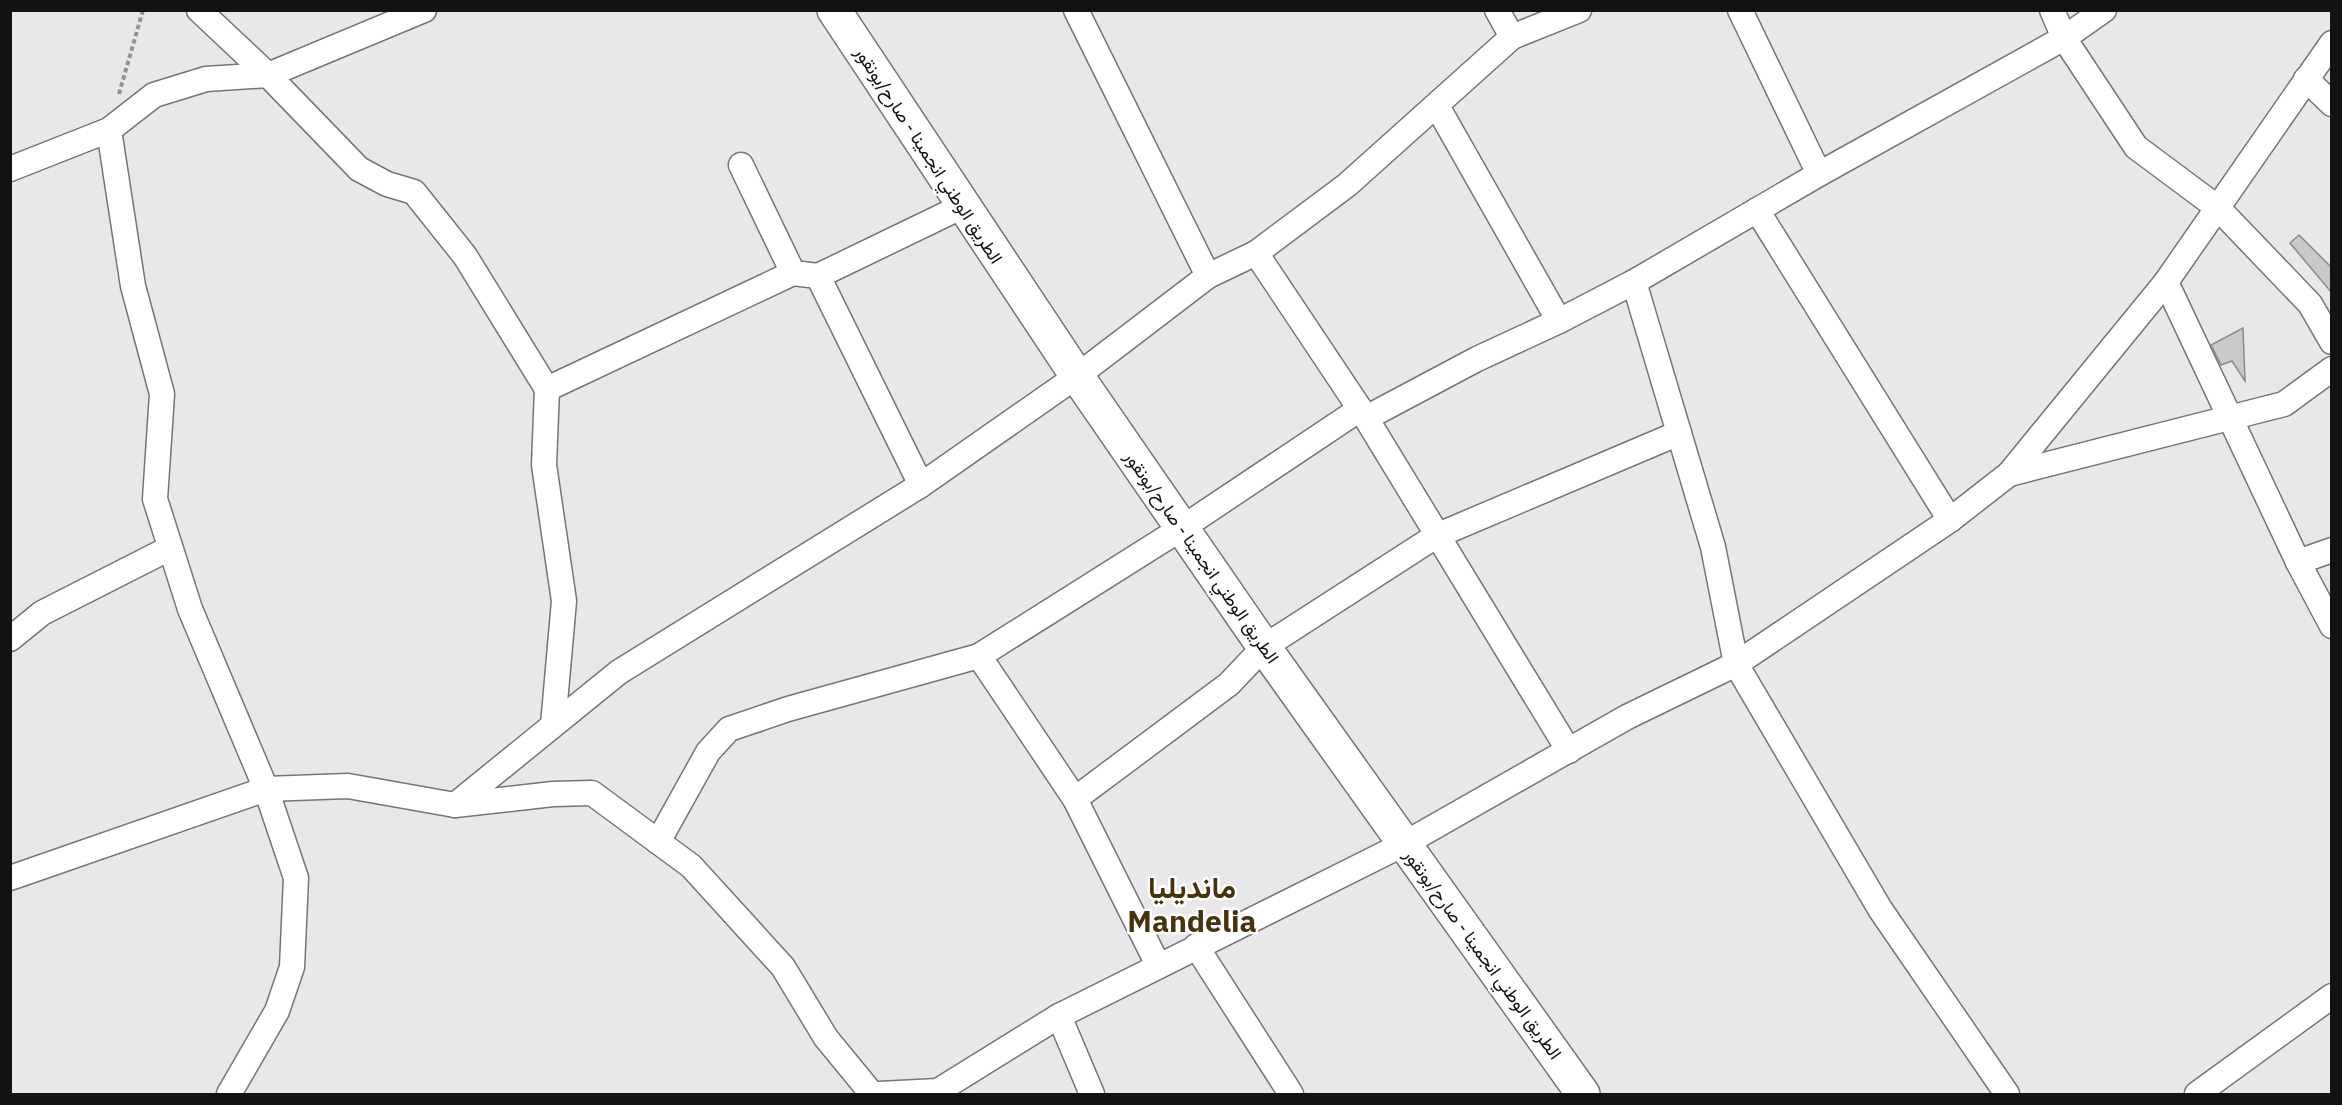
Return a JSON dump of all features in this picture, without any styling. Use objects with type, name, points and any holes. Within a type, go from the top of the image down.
[{"type":"highway","name":"الطريق الوطني انجمينا - صارح/بونقور","points":[[834,10],[1077,376],[1264,647],[1583,1095]]},
{"type":"street","points":[[200,10],[268,75],[359,169],[387,184],[414,192],[465,256],[547,389],[544,465],[564,601],[553,725]]},
{"type":"street","points":[[10,169],[109,130],[154,95],[206,79],[268,75],[424,10]]},
{"type":"street","points":[[1076,10],[1209,276]]},
{"type":"street","points":[[1497,10],[1512,38]]},
{"type":"street","points":[[455,805],[619,672],[921,485],[1077,376],[1209,276],[1256,253],[1347,185],[1512,38],[1579,10]]},
{"type":"street","points":[[1740,10],[1819,174]]},
{"type":"street","points":[[2052,10],[2064,38],[2136,147],[2218,208],[2310,304],[2331,342]]},
{"type":"street","points":[[658,842],[708,752],[729,729],[788,709],[979,656],[1363,414],[1559,321],[1634,282],[1819,174],[2064,38],[2104,10]]},
{"type":"street","points":[[879,1095],[938,1091],[1059,1016],[1404,844],[1627,717],[1736,664],[1950,520],[2010,474],[2166,282],[2331,43]]},
{"type":"street","points":[[2306,79],[2331,104]]},
{"type":"street","points":[[1437,106],[1559,321]]},
{"type":"street","points":[[109,130],[133,286],[162,394],[156,499],[190,609],[266,789],[296,878],[292,967],[277,1011],[228,1095]]},
{"type":"street","points":[[741,165],[793,273]]},
{"type":"street","points":[[547,389],[793,273],[818,276],[963,206]]},
{"type":"street","points":[[1758,210],[1950,520]]},
{"type":"street","points":[[1256,253],[1363,414],[1569,751]]},
{"type":"street","points":[[818,276],[921,485]]},
{"type":"street","points":[[1634,282],[1713,547],[1736,664],[1880,909],[2007,1095]]},
{"type":"street","points":[[2166,282],[2298,562],[2331,626]]},
{"type":"street","points":[[2010,474],[2284,404],[2331,369]]},
{"type":"street","points":[[1075,799],[1229,684],[1264,647],[1436,536],[1679,433]]},
{"type":"street","points":[[10,639],[42,613],[170,548]]},
{"type":"street","points":[[2298,562],[2331,550]]},
{"type":"street","points":[[979,656],[1075,799],[1158,965]]},
{"type":"street","points":[[10,878],[266,789],[348,786],[455,805],[553,794],[592,793],[691,866],[783,968],[826,1038],[872,1095]]},
{"type":"street","points":[[1196,946],[1290,1095]]},
{"type":"street","points":[[2197,1095],[2331,996]]},
{"type":"street","points":[[1059,1016],[1092,1095]]},
{"type":"path","points":[[109,130],[143,10]]},
{"type":"building","points":[[2299,235],[2331,267],[2331,292],[2290,243]]},
{"type":"building","points":[[2243,328],[2245,381],[2232,361],[2221,365],[2211,345]]},
{"type":"district","name":"مانديليا Mandelia","points":[[1192,903]]}]
